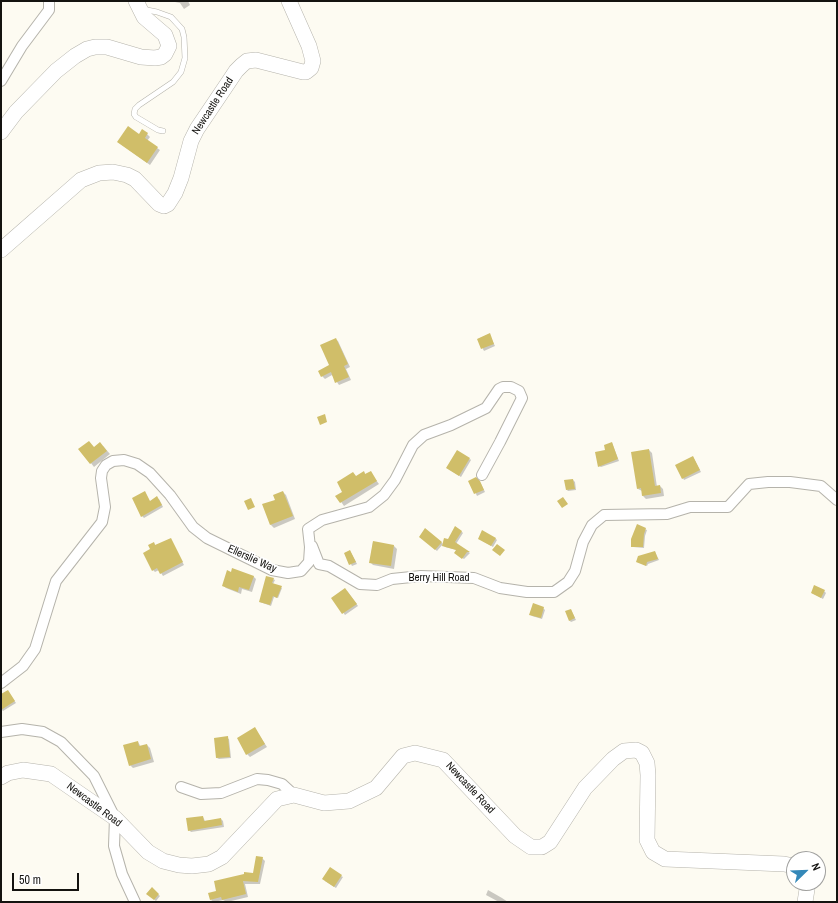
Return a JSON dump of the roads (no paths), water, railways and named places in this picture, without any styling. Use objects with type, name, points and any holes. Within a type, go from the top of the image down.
[{"type":"main road","name":"Newcastle Road","points":[[1,250],[81,180],[100,173],[113,172],[127,174],[135,179],[160,204],[164,206],[168,204],[175,193],[181,178],[191,141],[236,71],[242,65],[247,61],[256,60],[303,72],[306,72],[311,68],[313,61],[309,46],[289,1]]},
{"type":"main road","points":[[1,132],[16,112],[56,71],[75,56],[88,49],[107,47],[141,57],[155,58],[161,57],[165,54],[169,46],[165,35],[144,17],[138,5]]},
{"type":"main road","name":"Newcastle Road","points":[[1,776],[23,770],[51,774],[116,818],[148,852],[163,860],[179,865],[192,866],[209,864],[222,857],[277,799],[294,795],[324,803],[349,801],[376,788],[404,756],[415,752],[443,760],[515,836],[531,847],[542,847],[550,842],[586,788],[613,759],[624,751],[636,750],[642,753],[647,763],[646,827],[647,840],[652,852],[665,859],[786,864]]},
{"type":"main road","points":[[806,902],[807,891]]},
{"type":"street","points":[[1,81],[22,46],[49,10],[49,1]]},
{"type":"street","name":"Ellerslie Way","points":[[1,683],[23,666],[35,649],[56,581],[102,522],[105,507],[101,478],[102,470],[106,465],[113,461],[124,460],[137,464],[150,473],[170,495],[193,527],[206,538],[272,570],[288,573],[301,571],[309,562],[308,529],[322,520],[369,507],[384,495],[395,480],[412,445],[424,435],[451,425],[486,408],[499,389],[511,386],[519,391],[522,398],[482,475]]},
{"type":"street","name":"Berry Hill Road","points":[[309,540],[312,544],[319,564],[329,566],[360,584],[377,585],[392,579],[421,576],[474,578],[500,588],[527,592],[554,592],[568,582],[575,572],[583,542],[592,525],[604,515],[667,514],[690,507],[728,508],[749,484],[768,482],[790,482],[821,486],[837,500]]},
{"type":"street","points":[[1,732],[22,729],[43,732],[60,742],[94,776],[116,818],[114,846],[122,874],[135,902]]},
{"type":"street","points":[[180,787],[201,794],[221,793],[257,779],[282,784],[294,795]]},
{"type":"lane","points":[[138,5],[171,17],[182,29],[184,37],[185,58],[181,72],[173,82],[139,105],[134,114],[136,117],[163,132]]}]
